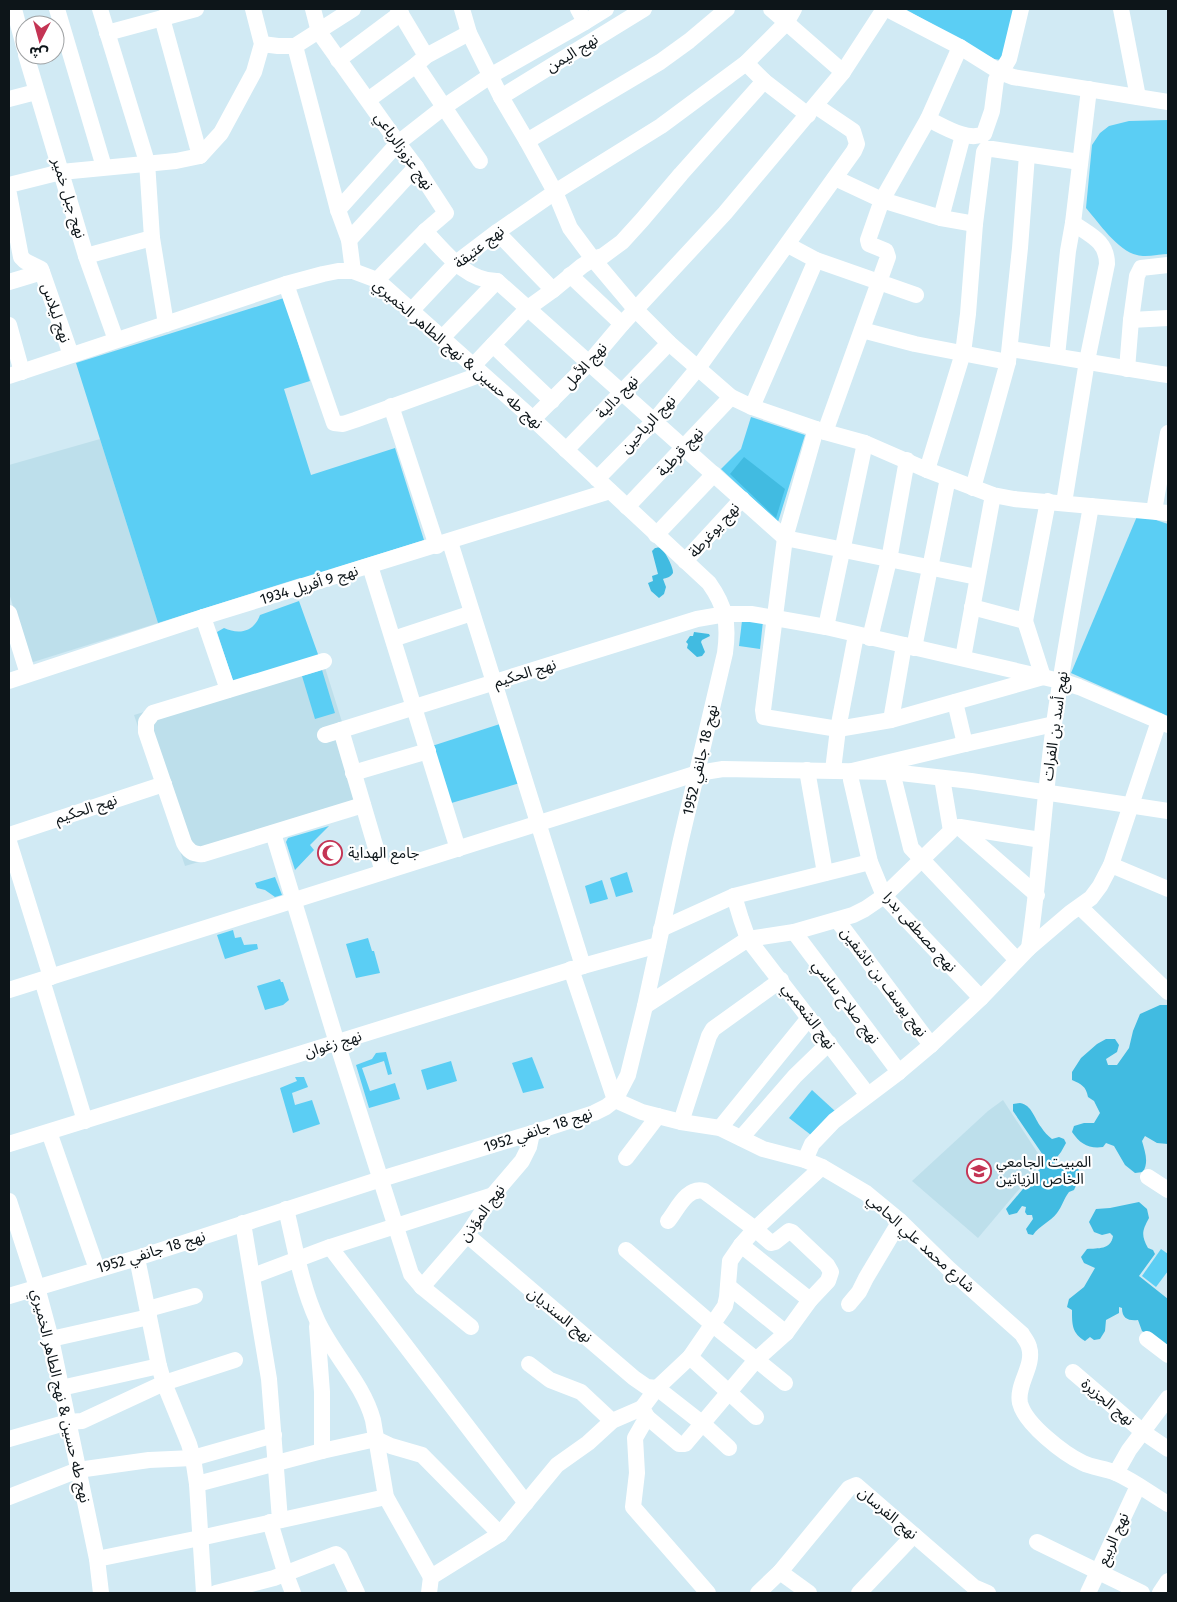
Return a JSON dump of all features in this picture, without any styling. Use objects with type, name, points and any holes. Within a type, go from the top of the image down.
[{"type":"street","points":[[57,9],[104,167]]},
{"type":"street","points":[[100,9],[147,162],[152,238],[166,324]]},
{"type":"street","points":[[107,33],[196,9]]},
{"type":"street","points":[[9,185],[61,172],[147,162],[176,161],[200,156],[221,133],[254,72],[262,44],[253,9]]},
{"type":"street","name":"نهج عزوزالرباعي","points":[[313,9],[319,32],[416,167],[446,213],[425,231],[377,280]]},
{"type":"street","points":[[262,44],[295,46],[353,9]]},
{"type":"street","points":[[462,9],[469,33],[490,76],[555,192],[570,228],[593,259],[636,310],[670,344],[731,396],[752,407],[865,443],[927,470],[993,495],[1091,506],[1162,506],[1168,433]]},
{"type":"street","points":[[338,210],[398,144],[444,107],[582,16],[606,9]]},
{"type":"street","name":"نهج اليمن","points":[[501,97],[644,9]]},
{"type":"street","points":[[527,141],[660,62],[689,41],[727,9]]},
{"type":"street","points":[[771,9],[790,16],[843,72]]},
{"type":"street","points":[[888,9],[960,47],[1000,72],[1013,77],[1168,102]]},
{"type":"street","name":"نهج الأمل","points":[[533,419],[589,363],[622,324],[725,213],[843,72],[888,9]]},
{"type":"street","points":[[941,218],[976,140],[984,134],[992,111],[996,80],[1009,59],[1021,9]]},
{"type":"street","points":[[1121,9],[1138,97]]},
{"type":"street","points":[[338,60],[400,11],[444,107],[480,161]]},
{"type":"street","name":"نهج عتيقة","points":[[411,311],[456,263],[555,192],[661,126],[746,63],[790,16]]},
{"type":"street","points":[[162,18],[200,156]]},
{"type":"street","points":[[368,100],[421,60],[469,33]]},
{"type":"street","points":[[295,46],[338,210],[349,240],[353,271]]},
{"type":"street","points":[[960,47],[928,118],[882,200],[868,240],[869,244],[886,251],[888,257],[862,330],[820,430],[785,538],[763,710],[764,716],[838,729],[891,720],[1043,677],[1025,621],[1056,502],[1088,361],[1107,264],[1107,256],[1100,242],[1073,223]]},
{"type":"street","points":[[746,63],[764,81],[812,110]]},
{"type":"street","name":"نهج جبل خمير","points":[[29,65],[86,256],[116,340]]},
{"type":"street","points":[[286,284],[332,421],[337,424],[343,424],[391,406],[477,370],[492,345],[528,308],[570,275],[622,242],[764,81]]},
{"type":"street","points":[[1057,356],[1068,250],[1090,89]]},
{"type":"street","points":[[9,99],[36,92]]},
{"type":"street","name":"نهج الرياحين","points":[[596,479],[654,420],[698,368],[854,151],[856,144],[853,131],[812,110]]},
{"type":"street","points":[[928,118],[976,140],[1026,155],[1080,162]]},
{"type":"street","points":[[927,470],[963,353],[983,155],[976,140]]},
{"type":"street","points":[[974,488],[1009,356],[1020,248],[1026,155]]},
{"type":"street","points":[[349,240],[416,167]]},
{"type":"street","points":[[835,178],[882,200],[941,218],[975,224]]},
{"type":"street","name":"نهج ليلاس","points":[[9,194],[21,257],[25,261],[37,266],[42,272],[71,356]]},
{"type":"street","points":[[425,231],[456,263],[474,277],[497,281],[785,538],[977,577]]},
{"type":"street","points":[[497,232],[553,290]]},
{"type":"street","points":[[86,256],[152,238]]},
{"type":"street","points":[[788,244],[816,260],[916,295]]},
{"type":"street","points":[[752,407],[816,260]]},
{"type":"street","points":[[1127,369],[1131,320],[1139,271],[1141,268],[1168,265]]},
{"type":"street","name":"نهج طه حسين & نهج الطاهر الخميري","points":[[16,374],[286,284],[338,271],[353,271],[377,280],[533,419],[709,583],[719,596],[726,614]]},
{"type":"street","points":[[9,282],[42,272]]},
{"type":"street","points":[[570,275],[622,324]]},
{"type":"street","points":[[442,338],[497,281]]},
{"type":"street","points":[[1131,320],[1168,318]]},
{"type":"street","points":[[9,325],[16,374]]},
{"type":"street","points":[[862,330],[915,344],[963,353],[1009,356],[1057,356],[1168,375]]},
{"type":"street","name":"نهج دالية","points":[[566,450],[670,344]]},
{"type":"street","points":[[492,345],[552,401]]},
{"type":"street","name":"نهج قرطبة","points":[[627,507],[731,396]]},
{"type":"street","points":[[391,406],[443,544],[472,613],[538,823],[615,1100]]},
{"type":"street","points":[[826,627],[865,443]]},
{"type":"street","points":[[833,770],[838,729],[863,636],[889,560],[907,460]]},
{"type":"street","points":[[656,534],[714,474]]},
{"type":"street","points":[[891,720],[930,568],[948,478]]},
{"type":"street","name":"نهج 9 أفريل 1934","points":[[9,681],[203,617],[610,491]]},
{"type":"street","points":[[963,658],[993,495]]},
{"type":"street","name":"نهج يوغرطة","points":[[685,561],[742,499]]},
{"type":"street","name":"نهج أسد بن الفرات","points":[[1028,948],[1037,895],[1045,792],[1060,681],[1091,506]]},
{"type":"street","points":[[370,566],[458,849]]},
{"type":"street","points":[[972,606],[1025,621]]},
{"type":"street","points":[[9,613],[28,674]]},
{"type":"street","points":[[392,639],[472,613]]},
{"type":"street","name":"نهج الحكيم","points":[[353,773],[333,733],[697,619],[726,614],[751,614],[826,627],[1060,681],[1079,687],[1164,723]]},
{"type":"street","name":"نهج 18 جانفي 1952","points":[[9,1296],[137,1258],[286,1209],[532,1133],[594,1112],[606,1107],[615,1100],[628,1075],[645,1006],[725,653],[728,635],[726,614]]},
{"type":"street","points":[[203,617],[228,690]]},
{"type":"street","points":[[324,661],[158,711],[149,717],[146,722],[146,732],[184,843],[189,851],[194,853],[203,854],[363,805]]},
{"type":"street","points":[[954,702],[965,744]]},
{"type":"street","points":[[806,1160],[812,1144],[834,1121],[899,1072],[931,1045],[981,998],[1028,948],[1091,898],[1111,865],[1131,805],[1164,723]]},
{"type":"street","points":[[852,771],[1054,724]]},
{"type":"street","points":[[383,872],[353,773],[428,751]]},
{"type":"street","points":[[9,990],[698,773],[723,769],[892,772],[1045,792],[1168,811]]},
{"type":"street","points":[[807,770],[825,873]]},
{"type":"street","name":"نهج مصطفى بدرا","points":[[852,771],[850,780],[870,862],[884,896],[981,998]]},
{"type":"street","points":[[892,772],[912,848],[1017,960]]},
{"type":"street","points":[[942,778],[955,826],[1037,895]]},
{"type":"street","name":"نهج الحكيم","points":[[9,835],[164,784]]},
{"type":"street","points":[[645,1006],[748,939],[794,932],[853,915],[884,896],[955,826]]},
{"type":"street","points":[[955,826],[1041,840]]},
{"type":"street","points":[[273,833],[337,1043],[412,1274],[422,1287],[471,1326]]},
{"type":"street","points":[[9,842],[85,1121]]},
{"type":"street","name":"نهج زغوان","points":[[9,1144],[577,968],[660,937],[734,896],[870,862]]},
{"type":"street","points":[[1111,865],[1168,889]]},
{"type":"street","name":"نهج الشعمبي","points":[[734,896],[748,939],[868,1095]]},
{"type":"street","points":[[1080,907],[1168,992]]},
{"type":"street","name":"نهج يوسف بن تاشفين","points":[[837,920],[931,1045]]},
{"type":"street","name":"نهج صلاح ساسي","points":[[794,932],[899,1072]]},
{"type":"street","points":[[681,1122],[709,1036],[713,1029],[780,980]]},
{"type":"street","points":[[720,1128],[809,1018]]},
{"type":"street","points":[[740,1138],[795,1076],[829,1043]]},
{"type":"street","name":"شارع محمد علي الحامي","points":[[615,1100],[642,1112],[681,1122],[720,1128],[763,1149],[806,1160],[822,1167],[866,1193],[900,1221],[948,1268],[1022,1334],[1030,1354],[1021,1390],[1020,1403],[1028,1418],[1037,1429],[1081,1462],[1116,1473],[1168,1504]]},
{"type":"street","points":[[626,1158],[658,1116]]},
{"type":"street","points":[[49,1132],[97,1269]]},
{"type":"street","name":"نهج المؤذن","points":[[422,1287],[467,1235],[493,1195],[522,1161],[530,1147],[532,1133]]},
{"type":"street","points":[[708,1593],[634,1509],[633,1502],[637,1473],[635,1441],[644,1412],[657,1388],[690,1357],[725,1306],[730,1261],[754,1229],[822,1167]]},
{"type":"street","points":[[1148,1177],[1168,1190]]},
{"type":"street","points":[[644,1412],[681,1445],[685,1444],[756,1360],[786,1333],[810,1300],[828,1281],[831,1272],[830,1268],[791,1231],[771,1243],[704,1191],[699,1190],[688,1194],[668,1221]]},
{"type":"street","points":[[253,1276],[330,1247],[493,1195]]},
{"type":"street","name":"نهج طه حسين & نهج الطاهر الخميري","points":[[9,1201],[37,1287],[51,1339],[97,1559],[101,1593]]},
{"type":"street","points":[[286,1209],[304,1285],[317,1321],[359,1388],[370,1410],[386,1497],[430,1585],[500,1534],[557,1465],[588,1443],[612,1420],[644,1412]]},
{"type":"street","points":[[849,1304],[859,1292],[900,1221]]},
{"type":"street","points":[[243,1223],[269,1379],[277,1464],[275,1521],[285,1572],[293,1593]]},
{"type":"street","name":"نهج السنديان","points":[[467,1235],[634,1378],[647,1387],[657,1388],[703,1424],[729,1448]]},
{"type":"street","points":[[741,1245],[810,1300]]},
{"type":"street","points":[[330,1247],[526,1503]]},
{"type":"street","points":[[626,1250],[784,1383]]},
{"type":"street","points":[[137,1258],[159,1366],[193,1458],[197,1484],[204,1593]]},
{"type":"street","points":[[728,1286],[786,1333]]},
{"type":"street","points":[[51,1339],[148,1313],[195,1296]]},
{"type":"street","points":[[317,1321],[322,1392],[322,1451]]},
{"type":"street","points":[[1147,1339],[1168,1355]]},
{"type":"street","points":[[690,1357],[756,1417]]},
{"type":"street","points":[[9,1439],[68,1422],[82,1421],[164,1383],[235,1360]]},
{"type":"street","points":[[530,1364],[550,1380],[581,1392],[612,1420]]},
{"type":"street","points":[[62,1388],[159,1366]]},
{"type":"street","name":"نهج الجزيرة","points":[[1073,1372],[1143,1432],[1168,1449]]},
{"type":"street","name":"نهج الجزيرة","points":[[1116,1473],[1129,1450],[1168,1398]]},
{"type":"street","points":[[9,1497],[78,1470],[149,1460],[193,1458],[274,1435]]},
{"type":"street","points":[[197,1484],[322,1451],[376,1439],[391,1446],[422,1454],[500,1534]]},
{"type":"street","name":"نهج الفرسان","points":[[758,1593],[780,1572],[841,1498],[853,1485],[856,1485],[974,1587],[988,1593]]},
{"type":"street","name":"نهج الربيع","points":[[1088,1593],[1138,1486]]},
{"type":"street","points":[[97,1559],[386,1497]]},
{"type":"street","points":[[859,1593],[914,1534]]},
{"type":"street","points":[[1037,1542],[1142,1593]]},
{"type":"street","points":[[217,1593],[256,1583],[336,1554],[340,1556],[356,1593]]},
{"type":"street","points":[[780,1572],[809,1593]]},
{"type":"street","points":[[1160,1593],[1168,1581]]},
{"type":"shaded area","points":[[905,9],[1015,9],[1001,60],[994,59]]},
{"type":"shaded area","points":[[1168,120],[1168,254],[1141,256],[1130,252],[1116,242],[1086,208],[1092,145],[1100,133],[1109,126],[1129,121]]},
{"type":"shaded area","points":[[284,298],[310,381],[284,389],[311,475],[395,448],[424,540],[335,568],[319,576],[300,578],[158,623],[76,363]]},
{"type":"shaded area","points":[[751,417],[805,435],[778,522],[721,469],[741,449]]},
{"type":"shaded area","points":[[100,439],[158,623],[30,663],[9,593],[9,465]]},
{"type":"shaded area","points":[[744,457],[785,489],[776,518],[730,474]]},
{"type":"shaded area","points":[[1138,514],[1168,524],[1168,716],[1071,673]]},
{"type":"shaded area","points":[[655,548],[660,548],[664,552],[673,571],[671,575],[663,579],[666,587],[664,594],[659,598],[651,591],[648,583],[653,581],[652,576],[658,574],[652,551]]},
{"type":"shaded area","points":[[299,601],[319,657],[234,684],[217,632],[224,628],[235,631],[245,630],[254,625],[260,615]]},
{"type":"shaded area","points":[[742,621],[763,621],[760,649],[739,646]]},
{"type":"shaded area","points":[[694,632],[709,634],[710,636],[701,642],[705,652],[702,656],[697,657],[687,648],[688,644],[686,642],[690,636],[693,636]]},
{"type":"shaded area","points":[[322,658],[370,811],[185,866],[134,715]]},
{"type":"shaded area","points":[[322,670],[335,713],[315,719],[302,676]]},
{"type":"shaded area","points":[[503,723],[520,783],[448,804],[432,746]]},
{"type":"shaded area","points":[[329,826],[310,845],[314,850],[295,870],[286,842],[288,838]]},
{"type":"shaded area","points":[[627,872],[633,892],[616,897],[610,878]]},
{"type":"shaded area","points":[[275,877],[282,895],[275,897],[265,890],[257,888],[255,883]]},
{"type":"shaded area","points":[[602,880],[608,899],[590,904],[585,886]]},
{"type":"shaded area","points":[[233,930],[235,938],[241,937],[244,945],[257,944],[258,949],[225,959],[217,935]]},
{"type":"shaded area","points":[[368,938],[380,973],[356,978],[346,944]]},
{"type":"shaded area","points":[[280,979],[283,982],[289,1000],[283,1005],[265,1010],[257,986]]},
{"type":"shaded area","points":[[1160,1005],[1168,1005],[1168,1144],[1157,1143],[1145,1136],[1142,1141],[1146,1157],[1145,1168],[1143,1172],[1135,1173],[1125,1165],[1114,1146],[1106,1143],[1103,1147],[1089,1146],[1078,1140],[1072,1132],[1074,1126],[1094,1123],[1100,1113],[1084,1088],[1072,1080],[1072,1072],[1081,1058],[1106,1039],[1115,1039],[1119,1045],[1117,1052],[1106,1059],[1108,1065],[1117,1065],[1129,1048],[1140,1014]]},
{"type":"shaded area","points":[[386,1052],[392,1074],[388,1075],[384,1061],[362,1068],[370,1091],[395,1083],[400,1099],[369,1108],[356,1065],[372,1059],[376,1053]]},
{"type":"shaded area","points":[[532,1057],[544,1088],[523,1093],[512,1063]]},
{"type":"shaded area","points":[[451,1061],[457,1081],[427,1090],[421,1070]]},
{"type":"shaded area","points":[[295,1077],[304,1077],[308,1087],[292,1093],[295,1105],[312,1100],[320,1124],[293,1133],[280,1088],[297,1081]]},
{"type":"shaded area","points":[[812,1090],[835,1111],[811,1135],[789,1118]]},
{"type":"shaded area","name":"المبيت الجامعي الخاص الزياتين","points":[[1003,1100],[1043,1161],[978,1238],[912,1181],[988,1111]]},
{"type":"shaded area","points":[[1020,1103],[1030,1109],[1042,1129],[1052,1139],[1059,1137],[1064,1139],[1066,1143],[1054,1161],[1055,1164],[1071,1164],[1078,1167],[1080,1177],[1074,1190],[1069,1192],[1057,1213],[1033,1235],[1028,1234],[1026,1229],[1033,1219],[1032,1215],[1027,1215],[1025,1212],[1026,1207],[1022,1206],[1017,1213],[1009,1215],[1006,1209],[1045,1164],[1045,1158],[1013,1111],[1013,1104]]},
{"type":"shaded area","points":[[1139,1202],[1147,1209],[1149,1218],[1144,1230],[1144,1240],[1148,1248],[1153,1250],[1155,1254],[1139,1276],[1168,1299],[1168,1349],[1142,1331],[1138,1320],[1129,1320],[1125,1317],[1122,1308],[1119,1307],[1119,1313],[1106,1320],[1105,1331],[1100,1339],[1094,1340],[1090,1337],[1085,1341],[1075,1332],[1072,1310],[1067,1307],[1069,1299],[1084,1287],[1095,1268],[1084,1263],[1081,1257],[1087,1249],[1107,1246],[1112,1241],[1113,1236],[1110,1233],[1102,1235],[1094,1232],[1089,1222],[1096,1209]]},
{"type":"shaded area","points":[[1161,1249],[1168,1254],[1168,1271],[1156,1287],[1142,1276]]},
{"type":"place","name":"جامع الهداية","points":[[330,853]]},
{"type":"place","name":"المبيت الجامعي الخاص الزياتين","points":[[979,1171]]}]
